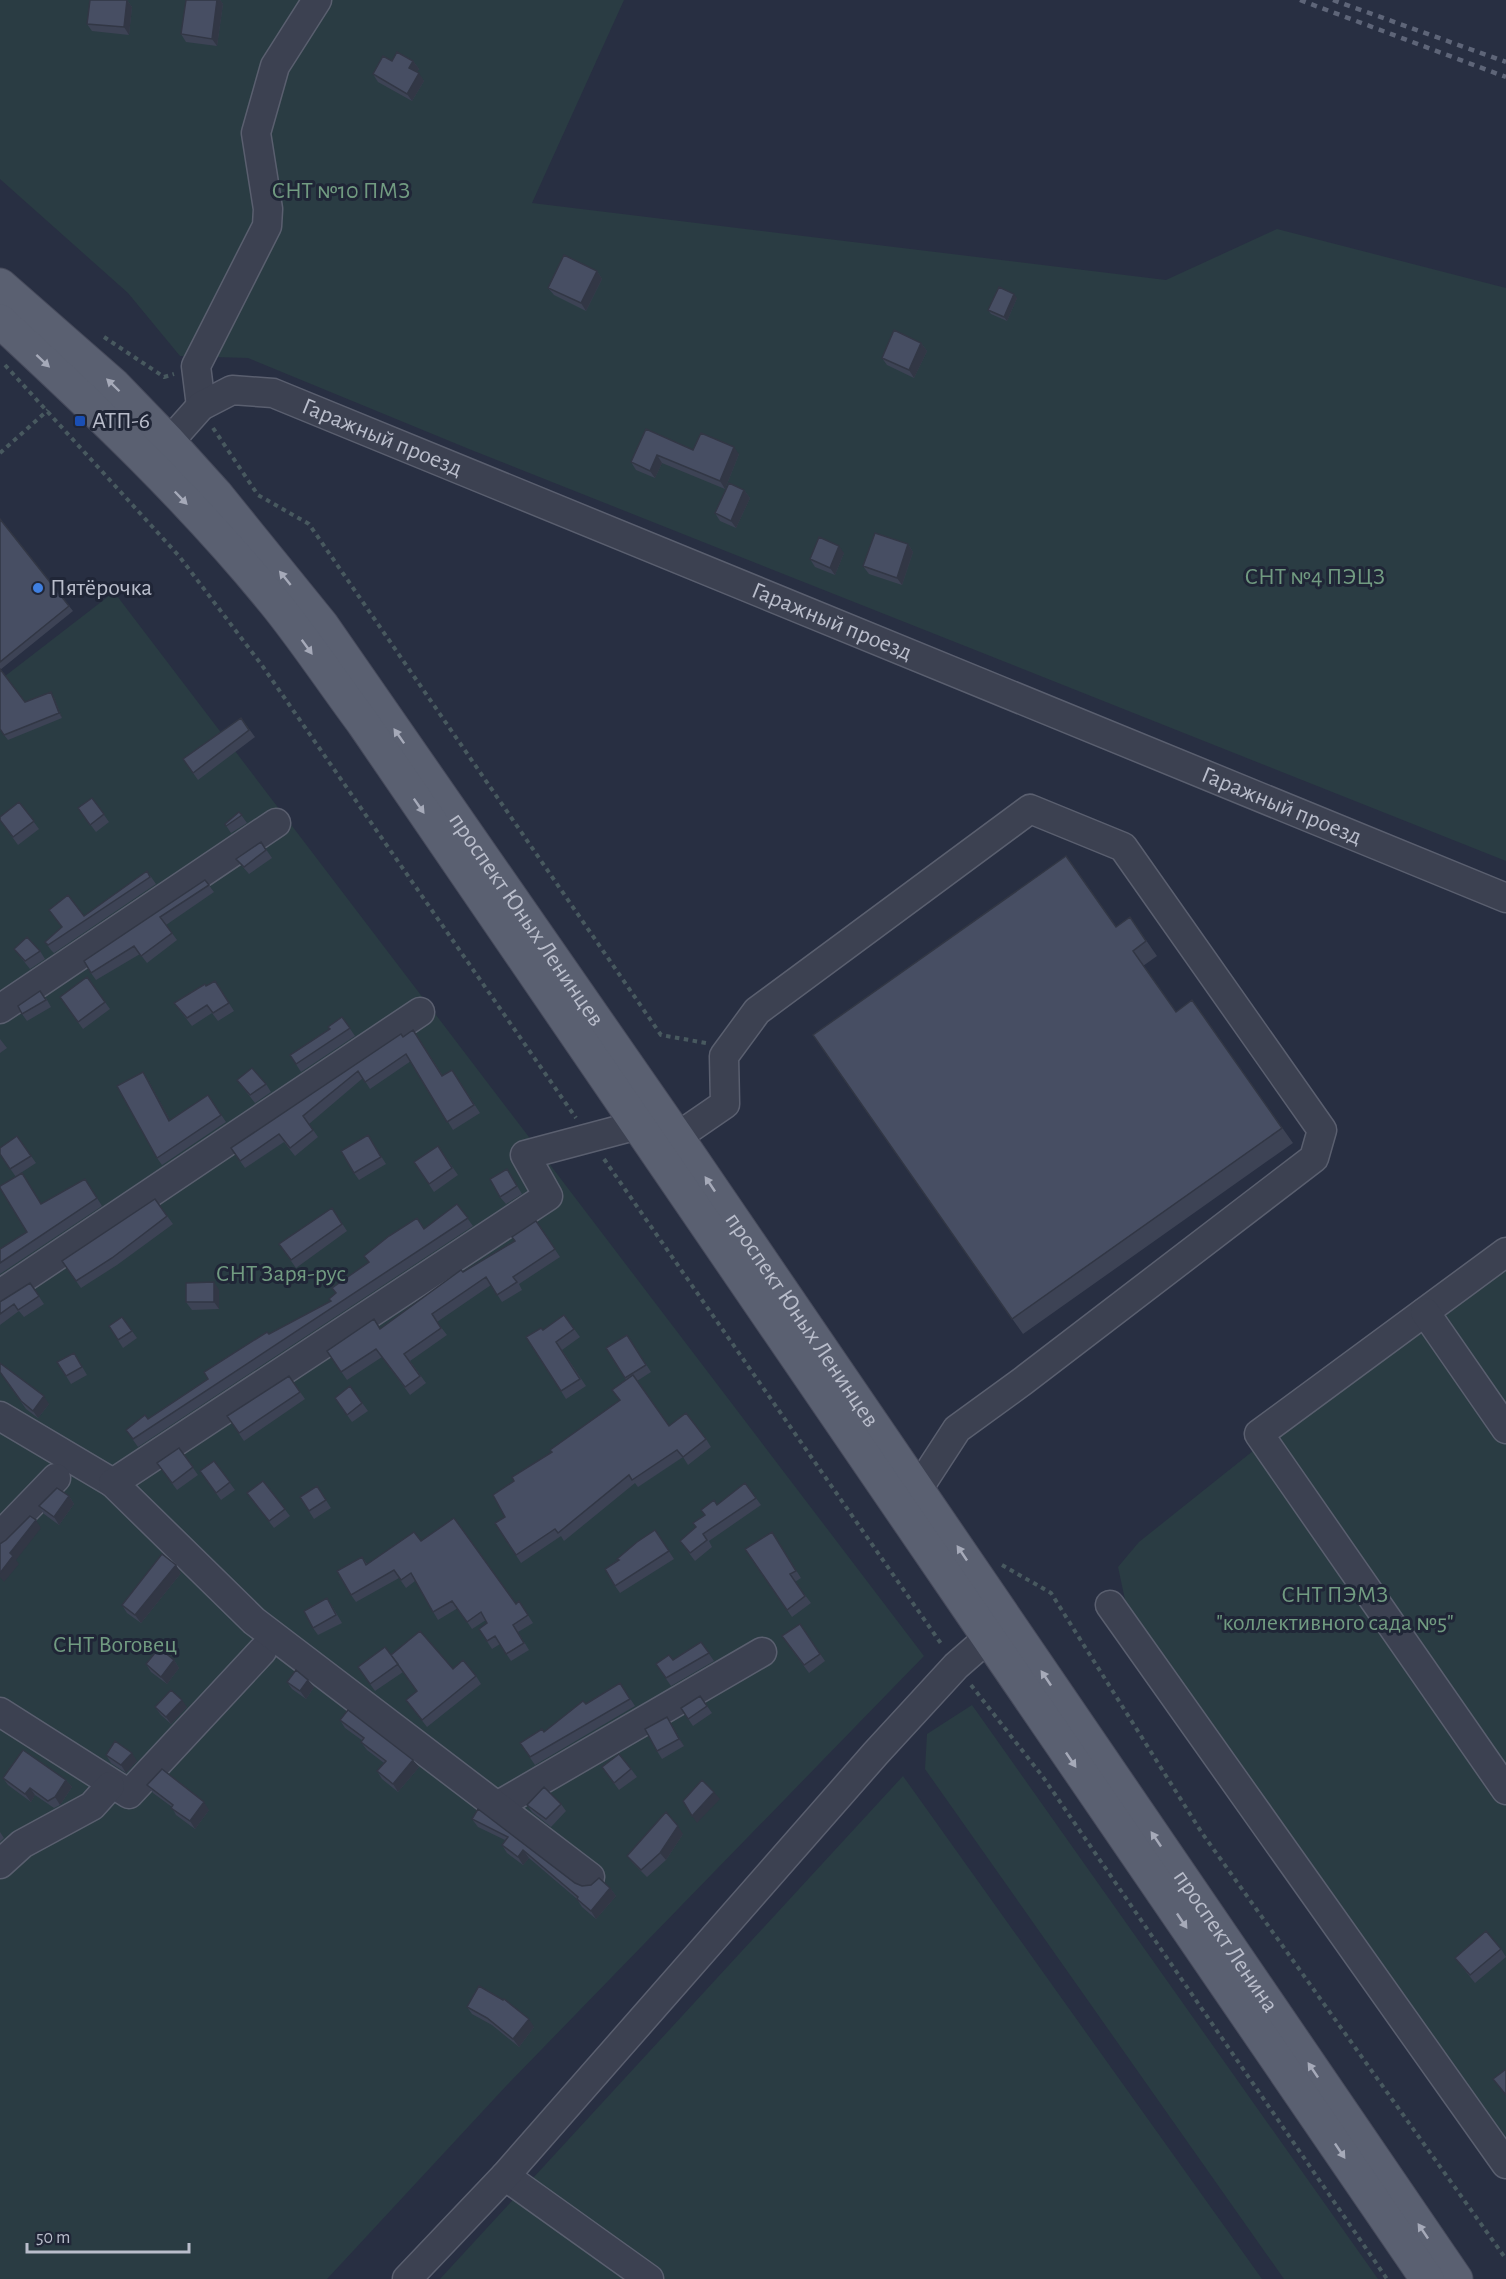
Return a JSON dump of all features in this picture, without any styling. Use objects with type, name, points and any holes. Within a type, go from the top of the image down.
[{"type":"main road","name":"проспект Юных Ленинцев","points":[[0,285],[114,386],[169,442],[216,494],[322,625],[918,1489],[981,1605]]},
{"type":"main road","name":"проспект Юных Ленинцев","points":[[0,321],[96,410],[212,530],[275,603],[363,723],[638,1125],[981,1605]]},
{"type":"main road","name":"проспект Ленина","points":[[981,1605],[988,1638],[1427,2279]]},
{"type":"main road","name":"проспект Ленина","points":[[981,1605],[1456,2279]]},
{"type":"street","points":[[201,406],[196,366],[267,226],[268,209],[256,134],[275,66],[317,0]]},
{"type":"street","name":"Гаражный проезд","points":[[169,442],[201,406],[232,390],[273,393],[1506,898]]},
{"type":"street","points":[[677,1137],[725,1104],[724,1056],[757,1011],[1030,809],[1123,847],[1322,1130],[1314,1158],[957,1429],[918,1489]]},
{"type":"street","points":[[0,1009],[276,823]]},
{"type":"street","points":[[0,1294],[420,1012]]},
{"type":"street","points":[[113,1483],[548,1196],[525,1155],[638,1125]]},
{"type":"street","points":[[1506,1252],[1259,1434],[1506,1790]]},
{"type":"street","points":[[1425,1312],[1506,1429]]},
{"type":"street","points":[[0,1416],[113,1483],[254,1621],[590,1877]]},
{"type":"street","points":[[0,1536],[56,1478]]},
{"type":"street","points":[[1110,1605],[1506,2164]]},
{"type":"street","points":[[407,2279],[505,2176],[829,1806],[957,1666],[988,1638]]},
{"type":"street","points":[[0,1712],[129,1794],[262,1651]]},
{"type":"street","points":[[497,1806],[762,1652]]},
{"type":"street","points":[[0,1864],[22,1844],[92,1806],[110,1786]]},
{"type":"street","points":[[505,2176],[649,2279]]},
{"type":"path","points":[[102,335],[164,377],[196,366]]},
{"type":"path","points":[[0,360],[179,556],[261,664],[957,1666],[1043,1777],[1387,2279]]},
{"type":"path","points":[[0,453],[48,410]]},
{"type":"path","points":[[220,441],[258,495],[309,524],[661,1035],[687,1038]]},
{"type":"path","points":[[996,1561],[1051,1593],[1202,1833],[1506,2259]]},
{"type":"green space","name":"СНТ №10 ПМЗ","points":[[0,0],[624,0],[532,203],[1166,280],[1277,229],[1506,288],[1506,861],[469,449],[248,358],[180,356],[128,293],[0,179]]},
{"type":"green space","name":"СНТ Заря-рус","points":[[114,592],[924,1656],[507,2085],[327,2279],[0,2279],[0,680]]},
{"type":"green space","name":"СНТ ПЭМЗ \"коллективного сада №5\"","points":[[1506,1249],[1506,2167],[1127,1609],[1118,1567],[1139,1542]]},
{"type":"green space","points":[[972,1705],[1378,2279],[1284,2279],[925,1769],[927,1734]]},
{"type":"green space","points":[[903,1776],[1262,2279],[440,2279]]},
{"type":"building","points":[[90,0],[127,0],[124,27],[87,24]]},
{"type":"building","points":[[186,0],[217,0],[212,39],[181,34]]},
{"type":"building","points":[[397,52],[413,61],[409,68],[419,73],[407,94],[373,74],[383,56],[392,61]]},
{"type":"building","points":[[564,255],[597,271],[581,303],[548,288]]},
{"type":"building","points":[[999,287],[1014,294],[1004,317],[988,310]]},
{"type":"building","points":[[894,330],[921,343],[909,370],[882,358]]},
{"type":"building","points":[[646,429],[693,450],[701,433],[734,447],[720,481],[657,455],[650,471],[631,462]]},
{"type":"building","points":[[729,483],[744,490],[731,521],[715,513]]},
{"type":"building","points":[[0,519],[69,606],[0,662]]},
{"type":"building","points":[[875,533],[908,544],[897,578],[863,566]]},
{"type":"building","points":[[819,537],[839,546],[830,568],[810,559]]},
{"type":"building","points":[[0,669],[25,702],[51,692],[59,713],[4,735],[0,729]]},
{"type":"building","points":[[241,718],[249,730],[193,773],[183,759]]},
{"type":"building","points":[[92,798],[104,814],[90,825],[78,808]]},
{"type":"building","points":[[19,802],[34,821],[13,837],[0,817]]},
{"type":"building","points":[[239,812],[242,815],[226,826],[225,824]]},
{"type":"building","points":[[261,842],[266,850],[244,867],[236,859]]},
{"type":"building","points":[[1066,856],[1116,927],[1130,917],[1146,941],[1133,951],[1176,1012],[1192,1000],[1282,1128],[1012,1319],[813,1035]]},
{"type":"building","points":[[147,871],[150,877],[48,945],[45,942],[62,927],[49,910],[68,895],[84,916]]},
{"type":"building","points":[[205,880],[209,885],[160,917],[172,933],[141,956],[134,946],[91,973],[84,961]]},
{"type":"building","points":[[27,937],[40,951],[25,961],[14,949]]},
{"type":"building","points":[[87,977],[105,1002],[78,1022],[60,997]]},
{"type":"building","points":[[215,981],[229,1003],[213,1013],[207,1005],[187,1018],[174,1003],[205,984],[206,986]]},
{"type":"building","points":[[40,991],[46,1000],[22,1014],[18,1006]]},
{"type":"building","points":[[342,1017],[350,1028],[296,1064],[290,1055],[330,1029],[328,1027]]},
{"type":"building","points":[[413,1030],[442,1076],[452,1070],[474,1105],[447,1122],[406,1054],[365,1082],[358,1071],[303,1116],[313,1130],[290,1148],[279,1134],[240,1161],[231,1148],[401,1034],[403,1037]]},
{"type":"building","points":[[252,1068],[266,1084],[250,1095],[237,1080]]},
{"type":"building","points":[[143,1072],[169,1121],[208,1095],[221,1115],[157,1158],[117,1086]]},
{"type":"building","points":[[368,1135],[381,1157],[354,1173],[341,1151]]},
{"type":"building","points":[[17,1136],[31,1156],[10,1169],[0,1154],[0,1148]]},
{"type":"building","points":[[438,1146],[452,1168],[429,1184],[414,1162]]},
{"type":"building","points":[[507,1169],[517,1186],[500,1197],[490,1179]]},
{"type":"building","points":[[22,1173],[41,1204],[85,1179],[97,1198],[0,1263],[0,1249],[27,1232],[0,1188]]},
{"type":"building","points":[[155,1199],[167,1216],[112,1258],[76,1281],[62,1261]]},
{"type":"building","points":[[457,1204],[468,1218],[133,1439],[126,1430],[145,1415],[148,1419],[208,1379],[204,1372],[267,1332],[269,1334],[331,1301],[329,1299],[336,1293],[332,1288],[369,1262],[364,1256],[389,1236],[417,1218],[424,1229]]},
{"type":"building","points":[[332,1208],[342,1224],[291,1260],[279,1244]]},
{"type":"building","points":[[536,1221],[555,1249],[513,1277],[517,1282],[497,1295],[486,1277],[432,1314],[441,1328],[404,1354],[420,1376],[405,1387],[376,1349],[341,1372],[327,1351],[374,1319],[380,1329],[461,1270],[463,1272],[515,1241],[512,1237]]},
{"type":"building","points":[[214,1282],[214,1302],[186,1302],[186,1283]]},
{"type":"building","points":[[30,1283],[39,1296],[18,1310],[14,1304],[0,1314],[0,1302]]},
{"type":"building","points":[[564,1315],[574,1329],[556,1342],[580,1379],[561,1391],[526,1337],[541,1328],[543,1330]]},
{"type":"building","points":[[122,1317],[132,1331],[118,1340],[109,1326]]},
{"type":"building","points":[[627,1335],[646,1365],[625,1378],[606,1348]]},
{"type":"building","points":[[74,1353],[82,1367],[66,1376],[57,1362]]},
{"type":"building","points":[[0,1363],[44,1396],[33,1411],[21,1401],[0,1372]]},
{"type":"building","points":[[633,1375],[669,1426],[686,1413],[706,1439],[683,1457],[677,1450],[632,1480],[629,1475],[558,1533],[555,1529],[516,1555],[495,1523],[505,1517],[493,1495],[514,1481],[512,1477],[552,1452],[550,1450],[620,1400],[612,1390]]},
{"type":"building","points":[[289,1376],[300,1392],[239,1433],[227,1416]]},
{"type":"building","points":[[350,1386],[362,1403],[347,1415],[335,1398]]},
{"type":"building","points":[[179,1448],[193,1467],[172,1483],[157,1463]]},
{"type":"building","points":[[214,1461],[230,1482],[216,1493],[200,1471]]},
{"type":"building","points":[[263,1481],[285,1509],[269,1521],[247,1493]]},
{"type":"building","points":[[745,1483],[756,1498],[703,1534],[707,1540],[690,1553],[680,1541],[696,1527],[693,1523],[705,1515],[701,1510],[714,1500],[717,1505]]},
{"type":"building","points":[[317,1486],[326,1500],[309,1511],[300,1497]]},
{"type":"building","points":[[57,1488],[69,1496],[54,1517],[39,1506]]},
{"type":"building","points":[[30,1516],[36,1520],[10,1553],[13,1556],[0,1573],[0,1544]]},
{"type":"building","points":[[454,1518],[516,1604],[519,1601],[528,1615],[513,1625],[524,1643],[506,1654],[495,1636],[487,1641],[479,1629],[487,1623],[481,1612],[467,1622],[452,1601],[433,1612],[411,1573],[401,1580],[394,1570],[351,1595],[337,1571],[362,1557],[366,1565],[414,1532],[421,1541]]},
{"type":"building","points":[[655,1530],[669,1551],[615,1586],[605,1569]]},
{"type":"building","points":[[772,1532],[796,1571],[790,1574],[805,1596],[787,1610],[745,1549]]},
{"type":"building","points":[[162,1554],[176,1565],[135,1615],[122,1605]]},
{"type":"building","points":[[327,1598],[336,1615],[313,1628],[304,1611]]},
{"type":"building","points":[[800,1624],[820,1654],[804,1665],[782,1636]]},
{"type":"building","points":[[420,1631],[453,1669],[463,1660],[476,1676],[422,1720],[406,1700],[417,1691],[391,1655]]},
{"type":"building","points":[[701,1642],[709,1653],[666,1678],[656,1664],[669,1655],[673,1660]]},
{"type":"building","points":[[385,1647],[398,1664],[370,1684],[358,1667]]},
{"type":"building","points":[[159,1648],[174,1660],[161,1677],[146,1664]]},
{"type":"building","points":[[296,1670],[308,1680],[300,1691],[287,1682]]},
{"type":"building","points":[[620,1683],[630,1699],[530,1757],[520,1743],[542,1729],[544,1732],[583,1701],[586,1704]]},
{"type":"building","points":[[171,1690],[182,1700],[166,1717],[155,1707]]},
{"type":"building","points":[[700,1696],[707,1706],[688,1719],[681,1708]]},
{"type":"building","points":[[348,1710],[413,1760],[393,1784],[377,1771],[386,1761],[361,1742],[364,1738],[340,1720]]},
{"type":"building","points":[[667,1717],[679,1739],[657,1751],[645,1729]]},
{"type":"building","points":[[115,1741],[132,1753],[121,1765],[106,1755]]},
{"type":"building","points":[[23,1750],[66,1780],[55,1797],[48,1801],[30,1788],[25,1794],[3,1778]]},
{"type":"building","points":[[619,1754],[631,1769],[614,1783],[602,1767]]},
{"type":"building","points":[[162,1769],[204,1802],[190,1821],[171,1808],[173,1805],[147,1785]]},
{"type":"building","points":[[702,1780],[714,1792],[692,1816],[683,1801]]},
{"type":"building","points":[[544,1787],[561,1804],[546,1819],[527,1805]]},
{"type":"building","points":[[478,1809],[575,1883],[582,1886],[591,1885],[599,1878],[610,1888],[591,1911],[523,1850],[518,1857],[502,1845],[508,1837],[472,1819]]},
{"type":"building","points":[[666,1812],[678,1826],[660,1853],[641,1870],[627,1856]]},
{"type":"building","points":[[1486,1931],[1501,1949],[1470,1975],[1455,1958]]},
{"type":"building","points":[[479,1986],[504,1999],[529,2019],[513,2039],[487,2018],[467,2007]]},
{"type":"building","points":[[1506,2069],[1506,2095],[1493,2079]]},
{"type":"railway","points":[[1300,0],[1506,77]]},
{"type":"railway","points":[[1333,0],[1506,62]]},
{"type":"place","name":"АТП-6","points":[[80,421]]},
{"type":"place","name":"Пятёрочка","points":[[38,588]]},
{"type":"park label","name":"СНТ №4 ПЭЦЗ","points":[[1315,577]]},
{"type":"park label","name":"СНТ Воговец","points":[[115,1645]]}]
